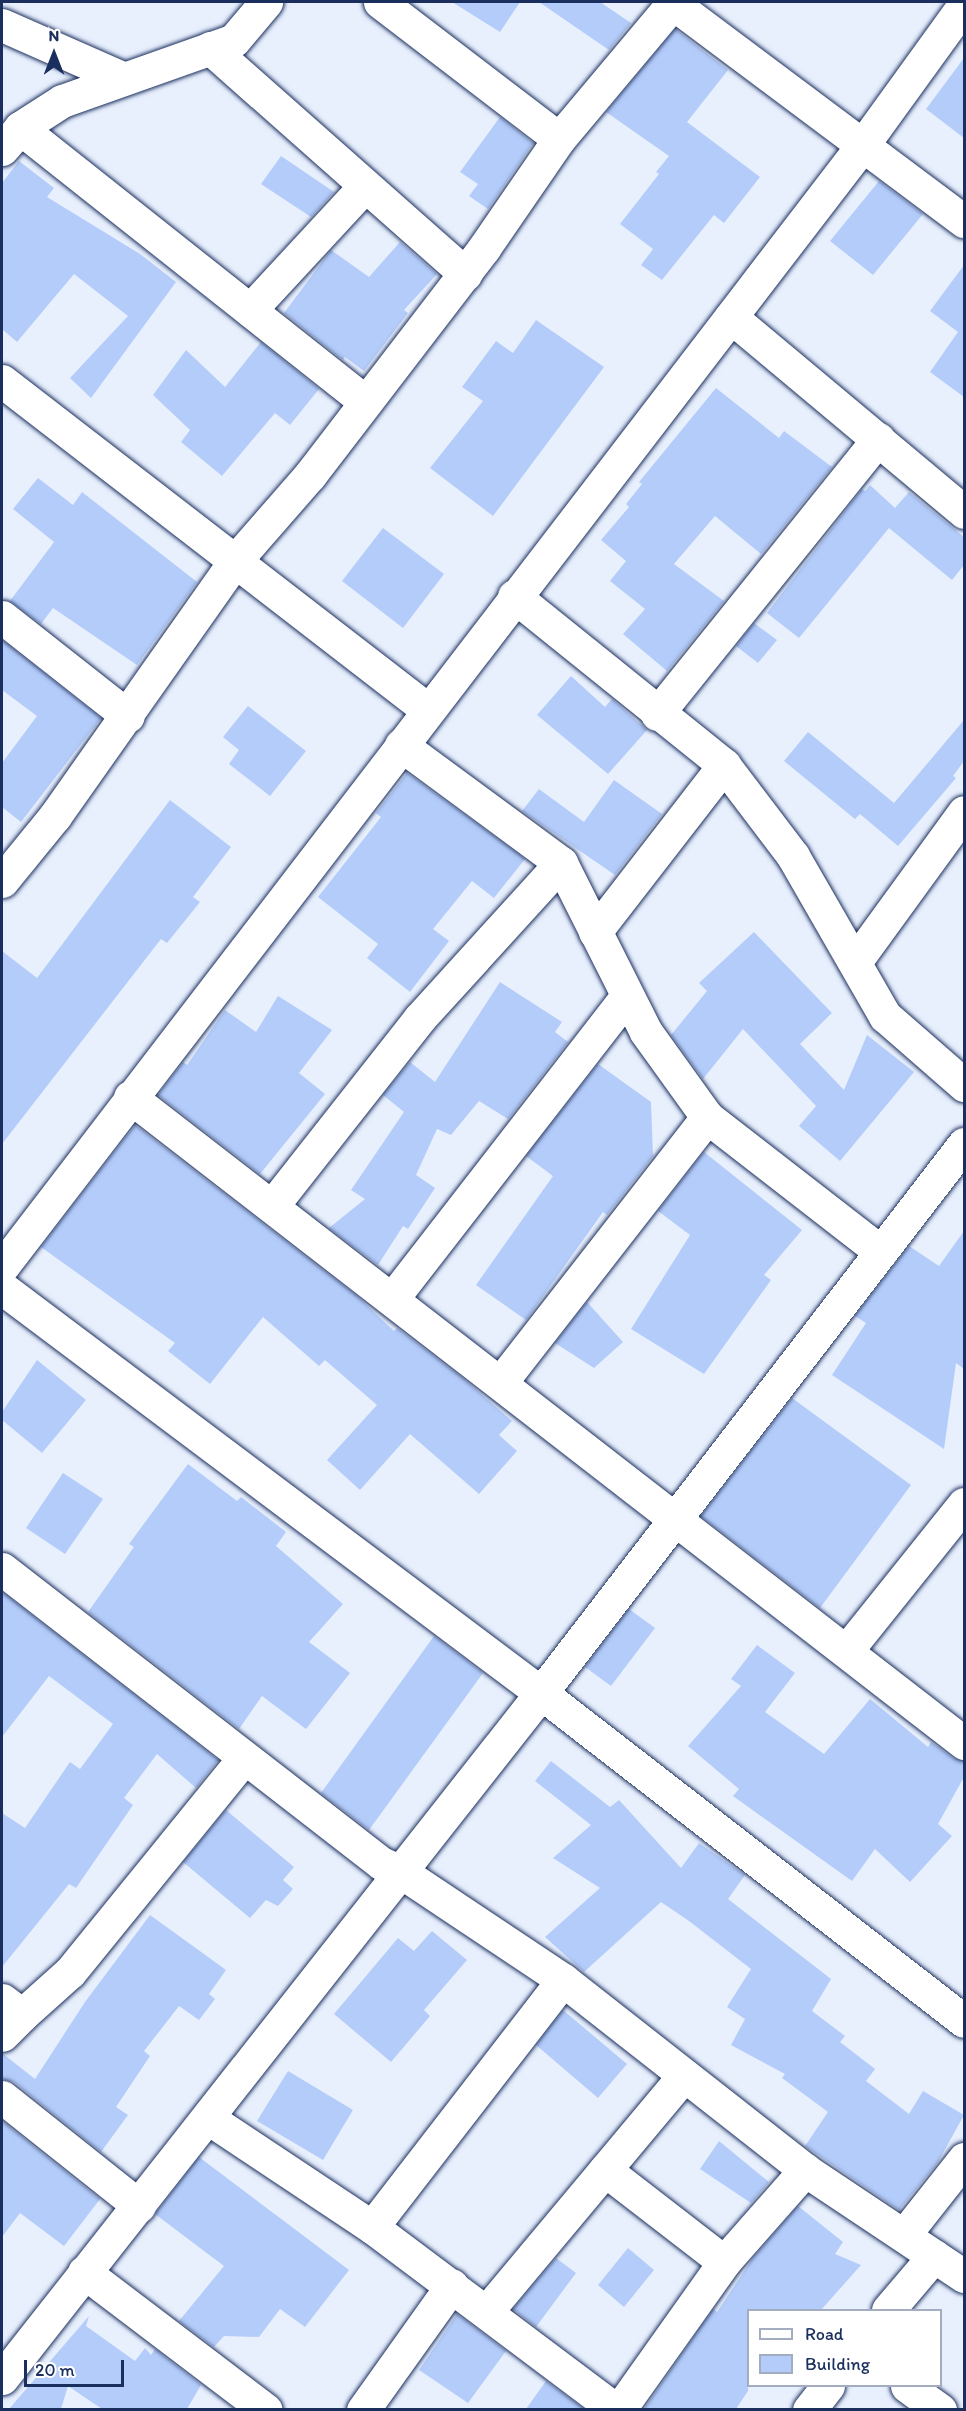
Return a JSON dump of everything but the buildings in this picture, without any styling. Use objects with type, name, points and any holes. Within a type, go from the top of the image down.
[{"type":"street","points":[[266,2],[244,33],[210,48],[62,101],[11,139],[250,310],[366,402]]},
{"type":"street","points":[[380,2],[559,139]]},
{"type":"street","points":[[2,881],[128,716],[235,561],[366,402],[465,274],[559,139],[673,2],[964,221]]},
{"type":"street","points":[[2,1267],[514,596],[862,146],[964,5]]},
{"type":"street","points":[[2,25],[122,78]]},
{"type":"street","points":[[210,48],[364,187],[465,274]]},
{"type":"street","points":[[250,310],[364,187]]},
{"type":"street","points":[[731,317],[964,512]]},
{"type":"street","points":[[2,381],[428,710]]},
{"type":"street","points":[[657,714],[878,439]]},
{"type":"street","points":[[514,596],[657,714],[724,765],[793,855],[885,1016],[964,1085]]},
{"type":"street","points":[[2,617],[128,716]]},
{"type":"street","points":[[401,745],[561,863],[626,997],[707,1117],[881,1252]]},
{"type":"street","points":[[595,932],[724,765]]},
{"type":"street","points":[[855,962],[964,812]]},
{"type":"street","points":[[272,1206],[419,1019],[561,863]]},
{"type":"street","points":[[392,1299],[626,997]]},
{"type":"street","points":[[130,1097],[676,1516],[964,1743]]},
{"type":"street","points":[[501,1382],[707,1117]]},
{"type":"street","points":[[2,2378],[13,2340],[84,2272],[139,2206],[541,1693],[881,1252],[960,1159]]},
{"type":"street","points":[[2,1288],[541,1693],[964,2020]]},
{"type":"street","points":[[847,1650],[964,1504]]},
{"type":"street","points":[[2,1571],[381,1863],[401,1872],[563,1980],[805,2170],[964,2276]]},
{"type":"street","points":[[8,2017],[70,1972],[244,1758]]},
{"type":"street","points":[[372,2227],[563,1980]]},
{"type":"street","points":[[487,2311],[684,2075]]},
{"type":"street","points":[[2,2097],[139,2206]]},
{"type":"street","points":[[208,2118],[372,2227],[618,2409],[724,2262],[805,2170]]},
{"type":"street","points":[[904,2235],[964,2159]]},
{"type":"street","points":[[605,2170],[724,2262]]},
{"type":"street","points":[[889,2309],[934,2256]]},
{"type":"street","points":[[84,2272],[230,2399],[266,2409]]},
{"type":"street","points":[[363,2409],[452,2285]]},
{"type":"street","points":[[809,2409],[826,2387]]},
{"type":"street","points":[[910,2387],[940,2409]]}]
